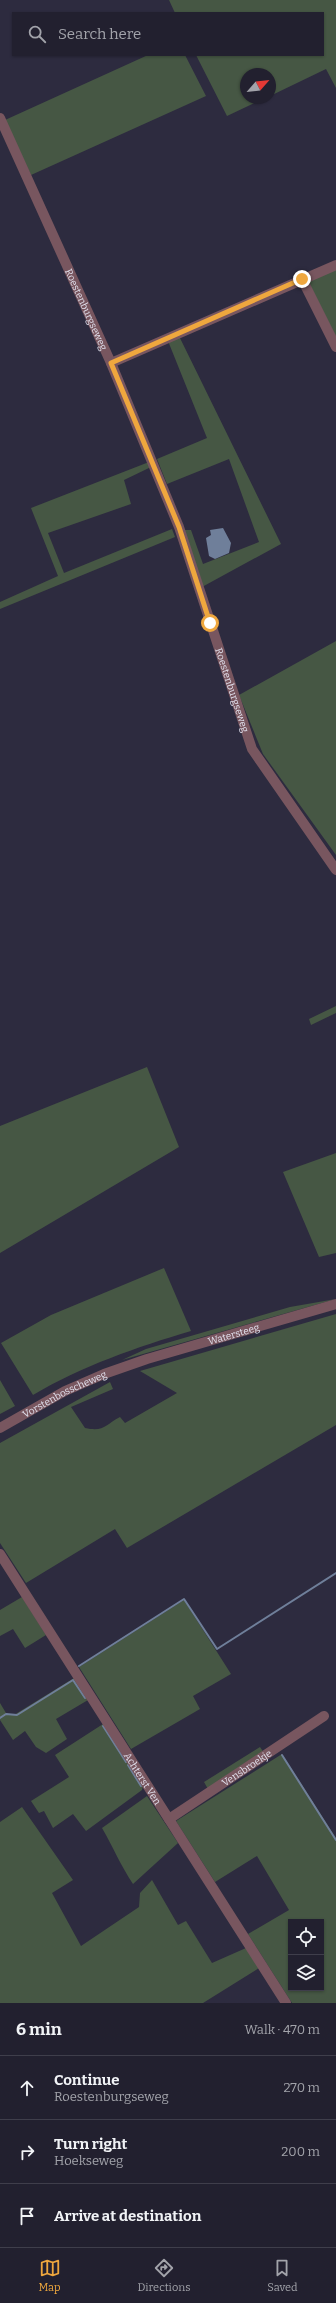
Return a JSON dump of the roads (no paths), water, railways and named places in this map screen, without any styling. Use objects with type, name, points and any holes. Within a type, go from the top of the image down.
[{"type":"street","name":"Roestenburgseweg","points":[[0,118],[111,363],[179,527],[252,749],[336,870]]},
{"type":"street","points":[[111,363],[336,265]]},
{"type":"street","points":[[302,279],[336,347]]},
{"type":"street","name":"Watersteeg","points":[[131,1364],[336,1304]]},
{"type":"street","name":"Vorstenbosscheweg","points":[[0,1428],[65,1391],[131,1364]]},
{"type":"street","name":"Achterst Ven","points":[[0,1554],[286,2003]]},
{"type":"street","name":"Vensbroekje","points":[[169,1819],[324,1716]]},
{"type":"water","points":[[223,528],[231,543],[229,553],[215,559],[209,556],[206,538],[211,535],[210,530]]},
{"type":"waterway","points":[[79,1666],[184,1599],[217,1649],[336,1573]]},
{"type":"waterway","points":[[0,1718],[6,1714],[17,1715],[73,1680],[85,1698]]},
{"type":"waterway","points":[[103,1726],[126,1762]]},
{"type":"waterway","points":[[282,1755],[336,1840]]},
{"type":"waterway","points":[[128,1765],[141,1786]]}]
